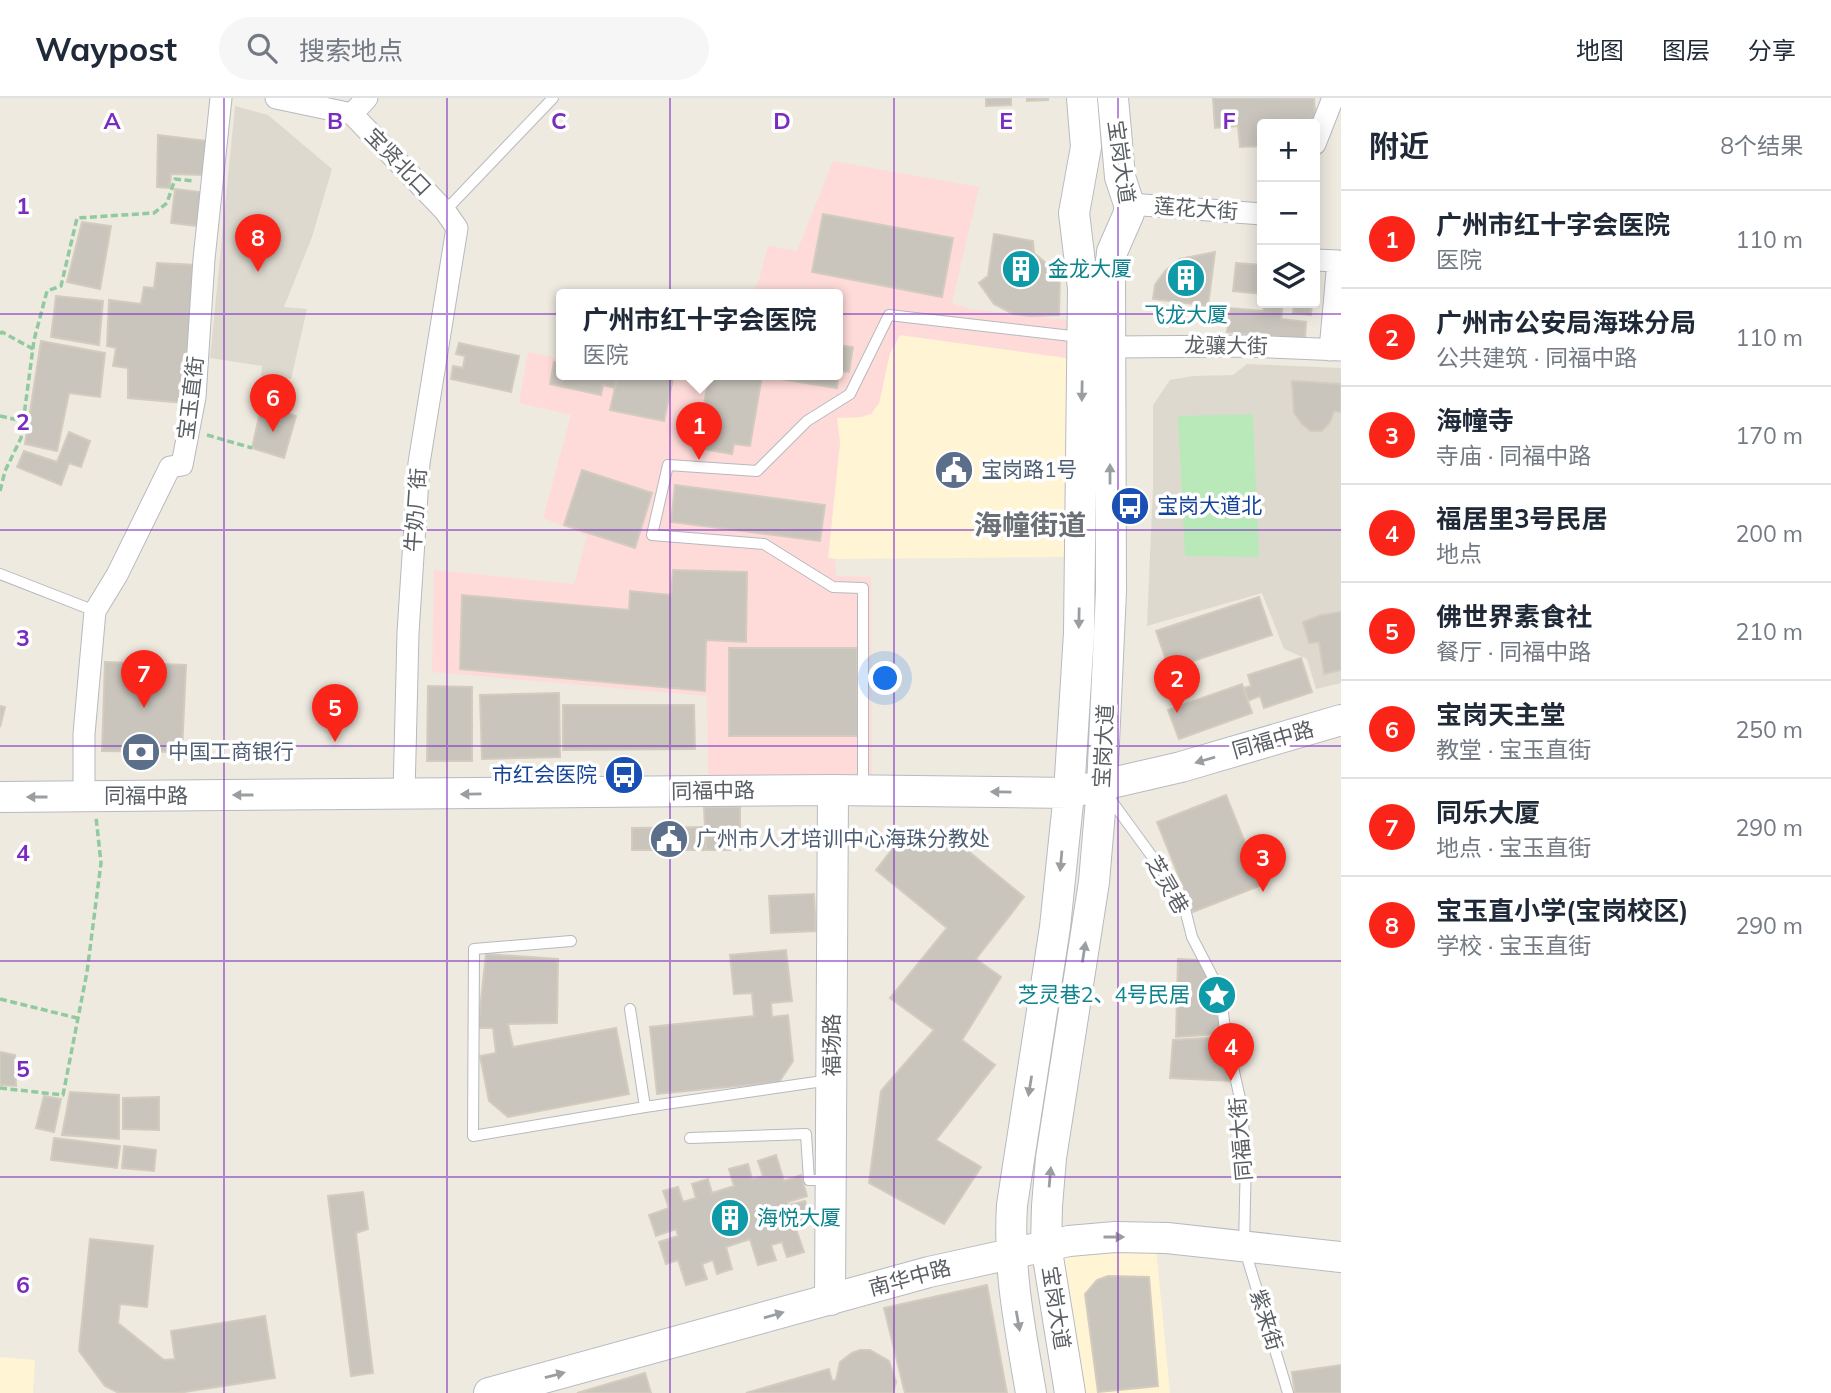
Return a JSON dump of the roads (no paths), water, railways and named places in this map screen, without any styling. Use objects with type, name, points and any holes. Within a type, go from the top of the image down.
[{"type":"main road","name":"宝岗大道","points":[[1031,1393],[1017,1314],[1010,1253],[1012,1205],[1055,927],[1069,793],[1079,633],[1082,268],[1074,213],[1086,147],[1082,98]]},
{"type":"main road","name":"宝岗大道","points":[[1070,1393],[1046,1245],[1051,1158],[1088,922],[1102,787],[1111,591],[1110,276],[1112,252],[1129,213],[1120,177],[1113,98]]},
{"type":"main road","points":[[1077,191],[1099,180],[1114,182],[1126,195]]},
{"type":"main road","points":[[1075,225],[1096,236],[1120,234]]},
{"type":"main road","name":"同福中路","points":[[0,797],[833,790],[1069,793],[1102,787],[1341,720]]},
{"type":"main road","name":"福场路","points":[[830,1300],[833,790]]},
{"type":"main road","name":"南华中路","points":[[489,1393],[929,1272],[1089,1238],[1167,1238],[1341,1257]]},
{"type":"street","name":"宝玉直街","points":[[84,796],[84,734],[95,611],[117,575],[170,467],[182,465],[195,397],[204,259],[221,98]]},
{"type":"street","points":[[276,98],[352,114]]},
{"type":"street","name":"宝贤北口","points":[[367,98],[352,114],[451,219]]},
{"type":"street","points":[[1320,131],[1333,98]]},
{"type":"street","name":"莲花大街","points":[[1126,195],[1257,213]]},
{"type":"street","name":"牛奶厂街","points":[[404,794],[408,633],[419,463],[451,219]]},
{"type":"street","points":[[1320,260],[1338,261],[1335,350]]},
{"type":"street","name":"龙骧大街","points":[[1111,347],[1248,346],[1335,350]]},
{"type":"lane","points":[[451,219],[553,98]]},
{"type":"lane","points":[[863,790],[863,589],[834,587],[764,544],[652,535],[668,465],[757,471],[807,421],[849,394],[889,315],[1082,337]]},
{"type":"lane","points":[[0,573],[95,611]]},
{"type":"lane","name":"芝灵巷","points":[[1102,787],[1167,877],[1185,909],[1192,937],[1221,993],[1225,1031]]},
{"type":"lane","points":[[571,941],[474,949],[473,1136],[645,1107],[832,1080]]},
{"type":"lane","points":[[630,1009],[645,1107]]},
{"type":"lane","name":"同福大街","points":[[1225,1031],[1241,1103],[1246,1155],[1244,1247]]},
{"type":"lane","points":[[690,1138],[806,1135],[809,1180],[832,1180]]},
{"type":"lane","name":"紫来街","points":[[1244,1247],[1288,1393]]},
{"type":"place","name":"金龙大厦","points":[[1021,269]]},
{"type":"place","name":"宝玉直小学(宝岗校区)","points":[[258,272]]},
{"type":"place","name":"飞龙大厦","points":[[1186,278]]},
{"type":"place","name":"宝岗天主堂","points":[[273,432]]},
{"type":"place","name":"广州市红十字会医院","points":[[699,460]]},
{"type":"place","name":"宝岗路1号","points":[[954,470]]},
{"type":"place","name":"宝岗大道北","points":[[1130,506]]},
{"type":"place","name":"同乐大厦","points":[[144,708]]},
{"type":"place","name":"广州市公安局海珠分局","points":[[1177,713]]},
{"type":"place","name":"佛世界素食社","points":[[335,742]]},
{"type":"place","name":"中国工商银行","points":[[141,752]]},
{"type":"place","name":"市红会医院","points":[[624,775]]},
{"type":"place","name":"广州市人才培训中心海珠分教处","points":[[669,839]]},
{"type":"place","name":"海幢寺","points":[[1263,892]]},
{"type":"place","name":"芝灵巷2、4号民居","points":[[1217,995]]},
{"type":"place","name":"福居里3号民居","points":[[1231,1081]]},
{"type":"place","name":"海悦大厦","points":[[730,1218]]},
{"type":"district","name":"海幢街道","points":[[1030,525]]}]
